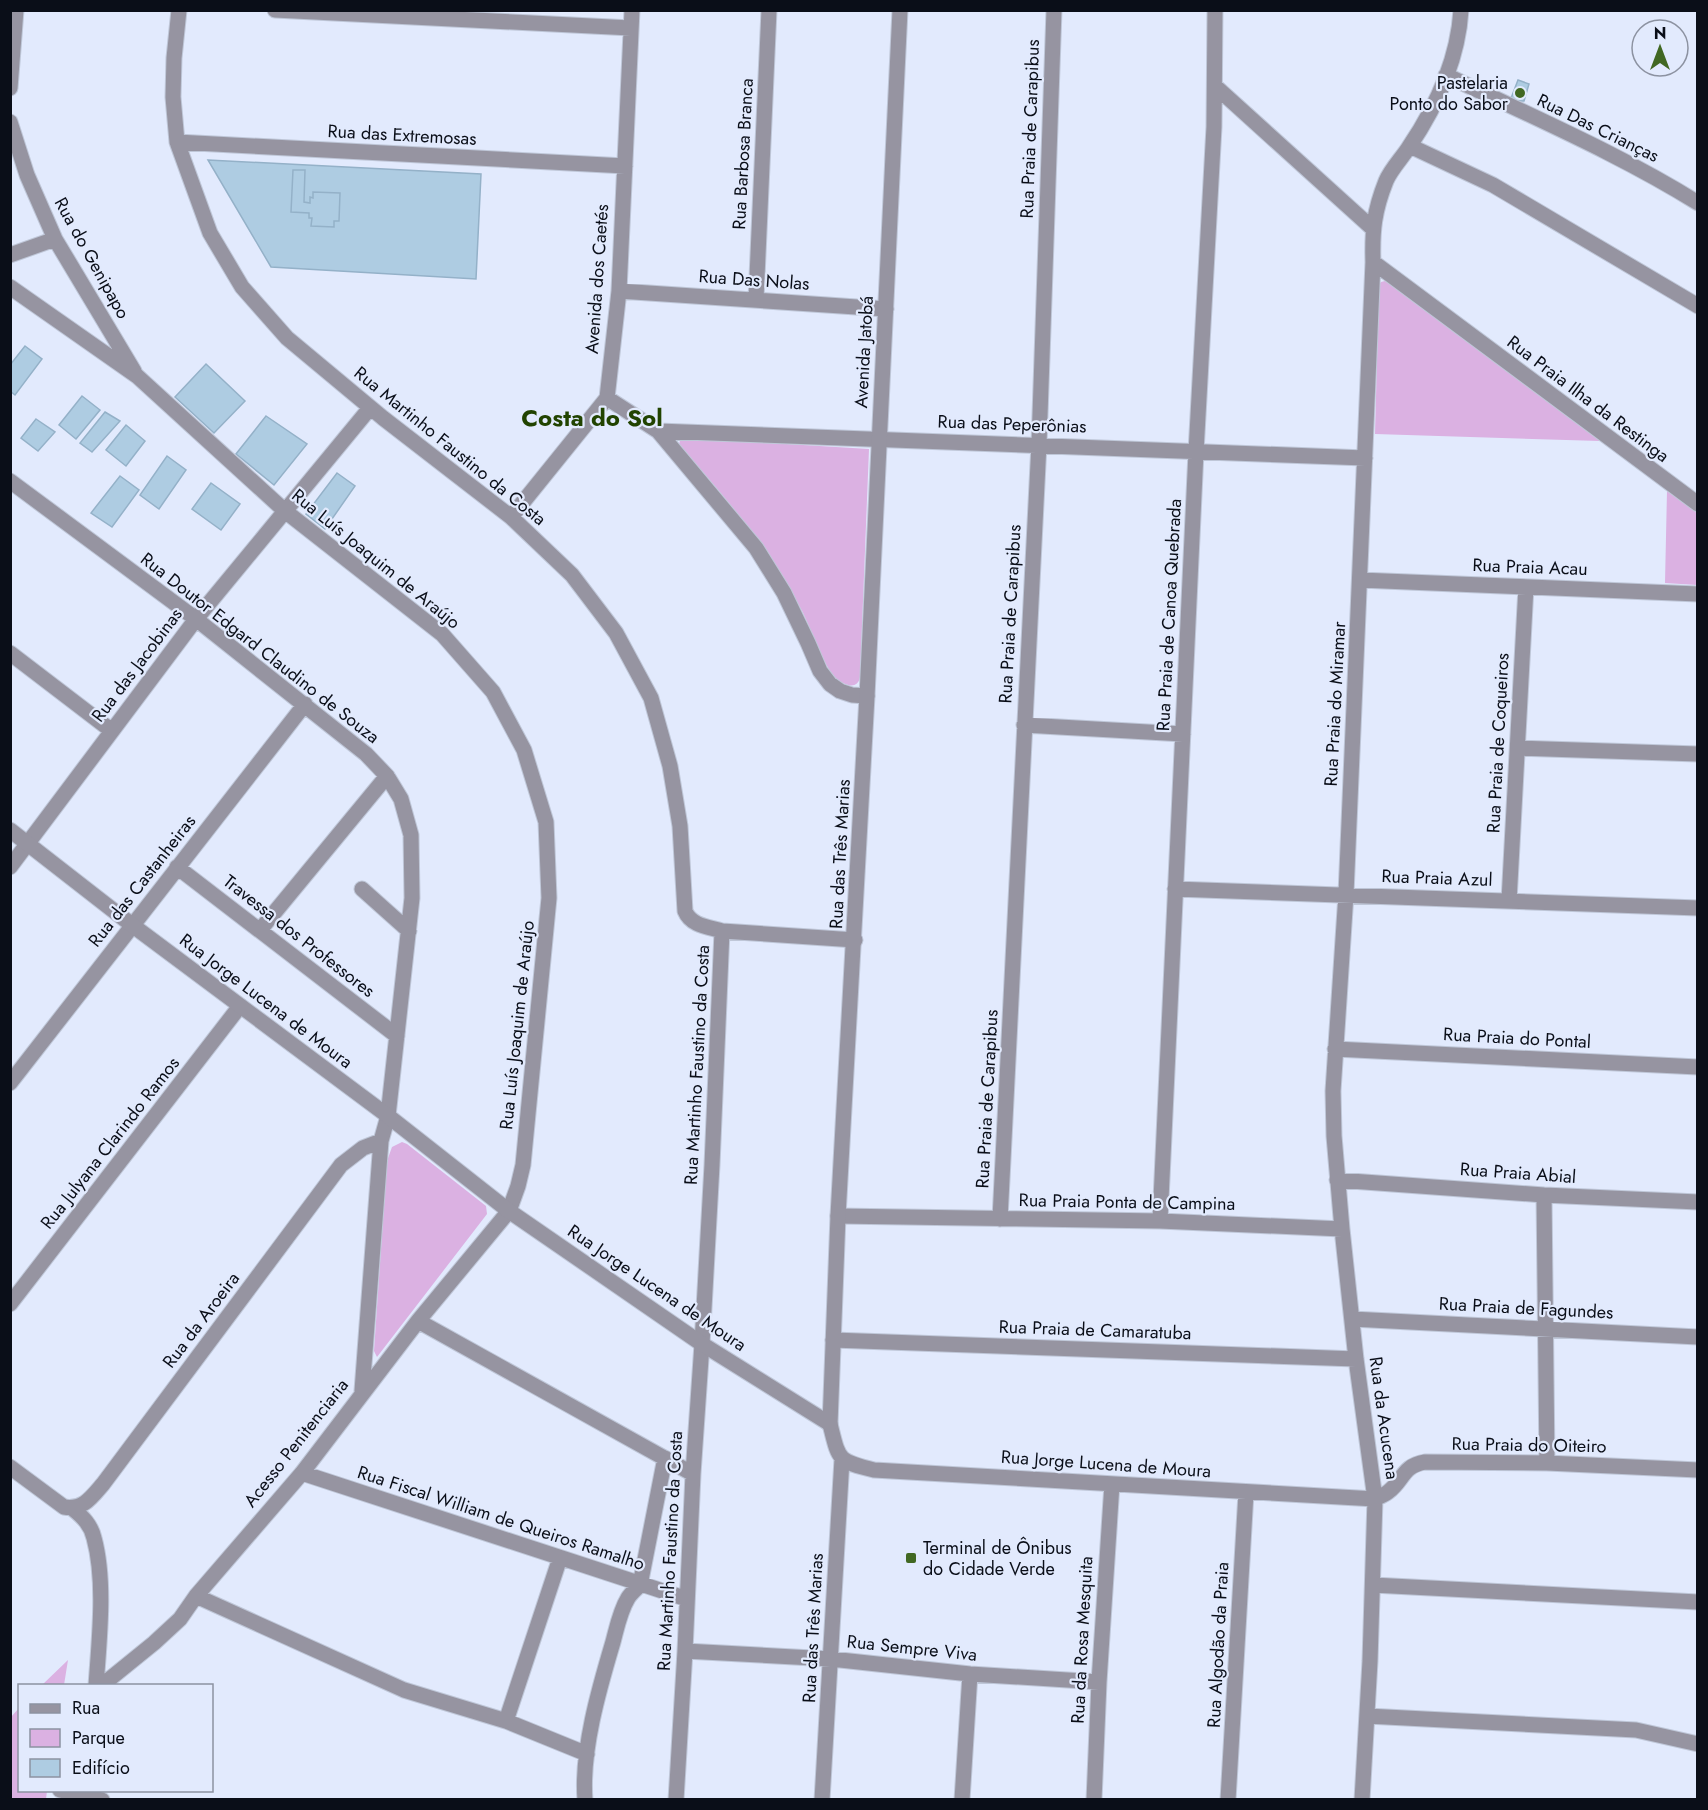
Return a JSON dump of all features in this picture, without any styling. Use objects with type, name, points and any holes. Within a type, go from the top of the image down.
[{"type":"street","points":[[10,88],[16,10]]},
{"type":"street","name":"Rua Martinho Faustino da Costa","points":[[179,10],[174,58],[177,142],[210,233],[242,287],[287,338],[370,408],[511,517],[572,575],[616,633],[651,698],[670,766],[680,826],[687,918],[722,931],[702,1344],[676,1800]]},
{"type":"street","points":[[275,10],[631,28]]},
{"type":"street","name":"Avenida dos Caetés","points":[[607,398],[619,291],[632,10]]},
{"type":"street","name":"Rua Barbosa Branca","points":[[756,299],[769,10]]},
{"type":"street","name":"Avenida Jatobá","points":[[867,696],[900,10]]},
{"type":"street","name":"Rua Praia de Carapibus","points":[[1000,1219],[1039,444],[1054,10]]},
{"type":"street","name":"Rua Praia de Canoa Quebrada","points":[[1160,1221],[1215,86],[1215,10]]},
{"type":"street","name":"Rua Praia do Miramar","points":[[1337,1180],[1333,1091],[1346,894],[1373,262],[1372,228],[1387,179],[1410,146],[1446,75],[1455,49],[1461,10]]},
{"type":"street","name":"Rua Das Crianças","points":[[1446,75],[1672,186],[1698,203]]},
{"type":"street","points":[[1215,86],[1372,228]]},
{"type":"street","name":"Rua do Genipapo","points":[[10,122],[27,175],[55,239],[137,375]]},
{"type":"street","name":"Rua das Extremosas","points":[[177,142],[625,166]]},
{"type":"street","points":[[1410,146],[1493,186],[1698,306]]},
{"type":"street","points":[[10,255],[55,239]]},
{"type":"street","name":"Rua Praia Ilha da Restinga","points":[[1373,262],[1698,504]]},
{"type":"street","name":"Rua Luís Joaquim de Araújo","points":[[10,287],[137,375],[285,511],[442,634],[494,692],[524,750],[546,822],[549,898],[523,1165],[509,1211]]},
{"type":"street","name":"Rua Das Nolas","points":[[619,291],[886,309]]},
{"type":"street","points":[[511,517],[607,398],[658,431],[756,549],[784,593],[820,671],[830,684],[852,695],[867,696]]},
{"type":"street","name":"Rua das Jacobinas","points":[[10,867],[196,619],[370,408]]},
{"type":"street","name":"Rua das Peperônias","points":[[658,431],[1365,458]]},
{"type":"street","name":"Rua Doutor Edgard Claudino de Souza","points":[[10,481],[196,619],[305,704],[366,754],[387,776],[401,799],[411,835],[412,898],[388,1116],[381,1141],[362,1391]]},
{"type":"street","name":"Rua Praia Acau","points":[[1360,580],[1698,594]]},
{"type":"street","name":"Rua Praia de Coqueiros","points":[[1509,901],[1526,586]]},
{"type":"street","points":[[10,653],[112,730]]},
{"type":"street","name":"Rua das Três Marias","points":[[830,1424],[838,1216],[867,696]]},
{"type":"street","name":"Rua das Castanheiras","points":[[10,1083],[305,704]]},
{"type":"street","points":[[1024,725],[1183,734]]},
{"type":"street","points":[[1518,748],[1698,754]]},
{"type":"street","points":[[260,930],[387,776]]},
{"type":"street","name":"Rua Jorge Lucena de Moura","points":[[10,830],[132,925],[388,1116],[509,1211],[702,1344],[830,1424]]},
{"type":"street","name":"Travessa dos Professores","points":[[177,867],[397,1036]]},
{"type":"street","points":[[362,889],[409,931]]},
{"type":"street","name":"Rua Praia Azul","points":[[1175,889],[1698,908]]},
{"type":"street","points":[[722,931],[855,940]]},
{"type":"street","name":"Rua Julyana Clarindo Ramos","points":[[10,1304],[240,1006]]},
{"type":"street","name":"Rua Praia do Pontal","points":[[1335,1049],[1698,1067]]},
{"type":"street","name":"Rua da Aroeira","points":[[73,1509],[82,1506],[103,1484],[341,1165],[363,1148],[381,1141]]},
{"type":"street","name":"Rua Praia Abial","points":[[1337,1180],[1544,1195],[1698,1202]]},
{"type":"street","name":"Rua da Acucena","points":[[1337,1180],[1356,1359],[1375,1500],[1370,1661],[1362,1800]]},
{"type":"street","points":[[1544,1195],[1547,1463]]},
{"type":"street","name":"Acesso Penitenciaria","points":[[103,1684],[180,1619],[196,1596],[302,1473],[362,1391],[509,1211]]},
{"type":"street","name":"Rua Praia Ponta de Campina","points":[[838,1216],[1160,1221],[1342,1229]]},
{"type":"street","name":"Rua Praia de Fagundes","points":[[1352,1318],[1698,1337]]},
{"type":"street","points":[[418,1321],[693,1474]]},
{"type":"street","name":"Rua Praia de Camaratuba","points":[[833,1340],[1356,1359]]},
{"type":"street","points":[[830,1424],[837,1451],[842,1459]]},
{"type":"street","name":"Rua Martinho Faustino da Costa","points":[[640,1585],[665,1458]]},
{"type":"street","name":"Rua das Três Marias","points":[[822,1800],[842,1459]]},
{"type":"street","name":"Rua Jorge Lucena de Moura","points":[[842,1459],[850,1464],[874,1470],[1375,1500]]},
{"type":"street","name":"Rua Praia do Oiteiro","points":[[1375,1500],[1389,1492],[1406,1470],[1414,1464],[1425,1462],[1547,1463],[1698,1470]]},
{"type":"street","points":[[10,1467],[64,1508],[73,1509],[83,1517],[94,1537],[100,1603],[96,1684]]},
{"type":"street","name":"Rua Fiscal William de Queiros Ramalho","points":[[302,1473],[687,1599]]},
{"type":"street","name":"Rua da Rosa Mesquita","points":[[1094,1800],[1112,1484]]},
{"type":"street","name":"Rua Algodão da Praia","points":[[1228,1800],[1246,1493]]},
{"type":"street","points":[[506,1721],[560,1558]]},
{"type":"street","points":[[585,1800],[584,1776],[587,1754],[607,1660],[628,1597],[640,1585]]},
{"type":"street","points":[[1373,1585],[1698,1602]]},
{"type":"street","points":[[196,1596],[404,1690],[506,1721],[587,1754]]},
{"type":"street","name":"Rua Sempre Viva","points":[[685,1651],[831,1659],[970,1674],[1099,1682]]},
{"type":"street","points":[[962,1800],[970,1674]]},
{"type":"street","points":[[1367,1716],[1636,1730],[1698,1744]]},
{"type":"street","points":[[65,1792],[102,1800]]},
{"type":"green space","points":[[1385,281],[1600,441],[1375,434],[1379,285]]},
{"type":"green space","points":[[686,438],[869,449],[860,677],[855,685],[845,684],[834,677],[801,609],[760,544],[729,503],[679,445],[680,440]]},
{"type":"green space","points":[[1667,491],[1697,513],[1697,585],[1665,583]]},
{"type":"green space","points":[[402,1142],[486,1206],[487,1214],[377,1357],[374,1351],[387,1161],[392,1147]]},
{"type":"green space","points":[[68,1660],[64,1684],[43,1684]]},
{"type":"green space","points":[[18,1709],[18,1792],[47,1792],[46,1799],[11,1799],[11,1717]]},
{"type":"building","name":"Pastelaria Ponto do Sabor","points":[[1518,80],[1529,84],[1524,101],[1510,101]]},
{"type":"building","points":[[208,160],[481,174],[476,279],[271,267]]},
{"type":"building","points":[[293,170],[305,170],[304,202],[310,203],[313,192],[340,193],[339,221],[334,221],[334,227],[311,226],[312,218],[309,218],[309,213],[291,212]]},
{"type":"building","points":[[25,346],[42,359],[15,395],[10,391],[10,365]]},
{"type":"building","points":[[206,364],[245,401],[214,433],[175,397]]},
{"type":"building","points":[[82,396],[100,410],[76,439],[59,425]]},
{"type":"building","points":[[105,412],[120,421],[92,452],[80,443]]},
{"type":"building","points":[[266,416],[307,444],[274,485],[236,454]]},
{"type":"building","points":[[36,419],[55,432],[38,451],[21,438]]},
{"type":"building","points":[[126,425],[145,441],[126,466],[106,450]]},
{"type":"building","points":[[167,456],[186,470],[159,509],[140,495]]},
{"type":"building","points":[[337,473],[355,486],[325,529],[306,514]]},
{"type":"building","points":[[120,476],[139,490],[112,527],[91,513]]},
{"type":"building","points":[[211,483],[240,504],[221,530],[192,509]]},
{"type":"place","name":"Pastelaria Ponto do Sabor","points":[[1520,93]]},
{"type":"place","name":"Terminal de Ônibus do Cidade Verde","points":[[911,1558]]},
{"type":"district","name":"Costa do Sol","points":[[592,418]]}]
